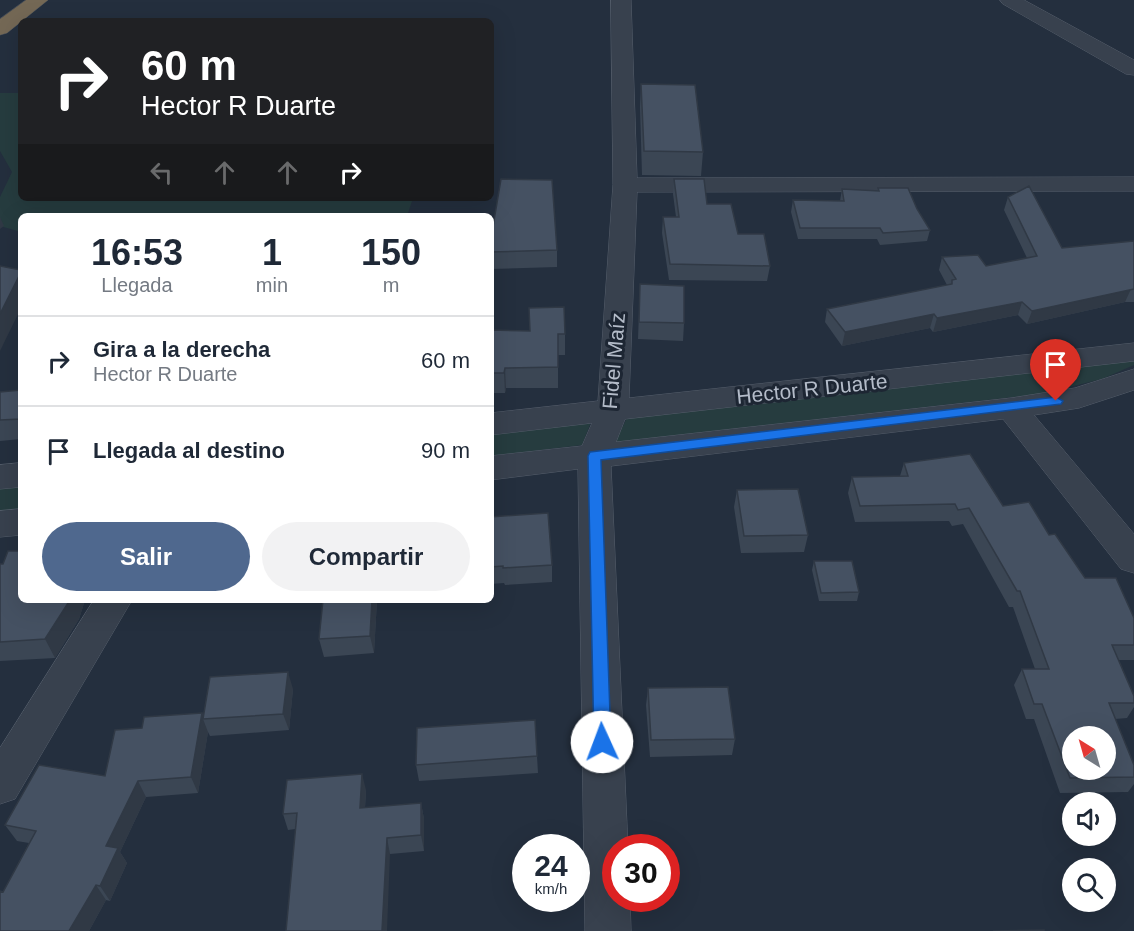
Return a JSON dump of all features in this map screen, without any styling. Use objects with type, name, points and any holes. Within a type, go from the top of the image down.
[{"type":"highway","points":[[0,29],[38,0]]},
{"type":"street","name":"Fidel Maíz","points":[[608,931],[594,456],[613,410],[625,185],[621,0]]},
{"type":"street","points":[[1010,0],[1134,69]]},
{"type":"street","points":[[625,185],[1134,184]]},
{"type":"street","name":"Hector R Duarte","points":[[494,424],[1134,352]]},
{"type":"street","name":"Hector R Duarte","points":[[494,468],[1011,408],[1079,398],[1134,379]]},
{"type":"street","points":[[1011,408],[1134,559]]},
{"type":"street","points":[[0,477],[18,475]]},
{"type":"street","points":[[0,524],[18,522]]},
{"type":"street","points":[[0,785],[112,603]]},
{"type":"green space","points":[[0,93],[18,93],[18,201],[412,201],[408,213],[18,213],[18,231],[0,226],[0,197],[12,172],[0,151]]},
{"type":"green space","points":[[1134,360],[1134,365],[1102,379],[1040,394],[615,442],[627,418]]},
{"type":"green space","points":[[591,422],[582,445],[494,456],[494,433]]},
{"type":"green space","points":[[18,484],[18,509],[0,511],[0,487]]},
{"type":"building","points":[[641,84],[695,85],[703,152],[644,151]]},
{"type":"building","points":[[501,179],[552,180],[557,250],[494,252],[494,220]]},
{"type":"building","points":[[674,179],[704,179],[707,204],[731,204],[738,234],[764,234],[770,266],[670,264],[663,217],[679,217]]},
{"type":"building","points":[[1029,186],[1062,248],[1134,241],[1134,289],[1032,311],[1022,302],[937,318],[934,314],[845,332],[827,309],[952,284],[952,280],[956,279],[942,257],[978,255],[986,266],[1037,256],[1008,197]]},
{"type":"building","points":[[878,188],[908,188],[930,230],[883,233],[880,228],[800,228],[793,200],[844,201],[842,189],[879,191]]},
{"type":"building","points":[[0,266],[18,269],[18,278],[0,314]]},
{"type":"building","points":[[640,284],[684,286],[684,323],[639,322]]},
{"type":"building","points":[[564,307],[565,334],[558,334],[558,367],[505,368],[504,373],[494,373],[494,330],[530,331],[529,308]]},
{"type":"building","points":[[18,390],[18,419],[0,420],[0,392]]},
{"type":"building","points":[[970,454],[1003,506],[1029,502],[1049,535],[1055,534],[1085,578],[1116,578],[1134,618],[1134,645],[1112,645],[1134,696],[1134,703],[1109,703],[1134,765],[1134,777],[1116,777],[1116,726],[1062,726],[1062,757],[1042,704],[1034,704],[1022,669],[1049,669],[1020,591],[1017,591],[969,508],[958,510],[955,504],[860,506],[852,477],[908,476],[904,463]]},
{"type":"building","points":[[798,489],[808,535],[744,536],[737,490]]},
{"type":"building","points":[[548,513],[552,565],[494,567],[494,517]]},
{"type":"building","points":[[8,551],[18,551],[18,603],[68,603],[45,639],[0,642],[0,564],[3,564]]},
{"type":"building","points":[[814,561],[852,561],[859,592],[821,593]]},
{"type":"building","points":[[323,603],[372,603],[370,636],[319,639]]},
{"type":"building","points":[[288,672],[283,714],[203,719],[210,677]]},
{"type":"building","points":[[728,687],[735,739],[651,740],[648,688]]},
{"type":"building","points":[[202,713],[191,777],[138,781],[106,846],[118,848],[100,886],[96,885],[69,931],[0,931],[0,891],[3,892],[36,831],[5,825],[39,765],[105,776],[115,730],[142,728],[144,717]]},
{"type":"building","points":[[535,720],[537,756],[416,765],[417,728]]},
{"type":"building","points":[[362,774],[360,808],[421,803],[421,835],[387,838],[382,931],[286,931],[297,813],[283,814],[287,780]]},
{"type":"building","points":[[1044,930],[1044,931],[993,931]]},
{"type":"route","points":[[602,742],[594,456],[1056,401]]}]
